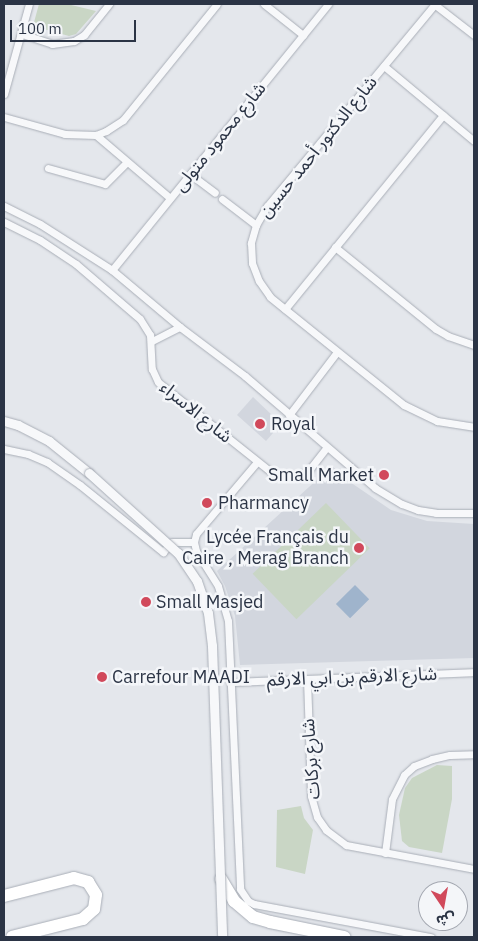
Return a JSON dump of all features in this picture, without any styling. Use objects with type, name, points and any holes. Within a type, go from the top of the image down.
[{"type":"highway","points":[[4,896],[74,878],[88,882],[96,895],[94,910],[83,919],[12,937]]},
{"type":"highway","points":[[221,879],[234,901],[253,917],[344,937]]},
{"type":"street","points":[[4,94],[29,4]]},
{"type":"street","points":[[22,34],[52,44],[74,41],[84,35],[110,4]]},
{"type":"street","points":[[4,117],[65,134],[96,135],[123,120],[217,4]]},
{"type":"street","points":[[264,4],[303,35]]},
{"type":"street","name":"شارع محمود متولى","points":[[112,270],[328,4]]},
{"type":"street","points":[[434,4],[474,35]]},
{"type":"street","name":"شارع الدكتور أحمد حسين","points":[[434,4],[267,206],[256,225],[251,244],[252,263],[259,281],[270,297],[404,405],[437,421],[474,428]]},
{"type":"street","points":[[384,66],[474,141]]},
{"type":"street","points":[[285,309],[443,115]]},
{"type":"street","points":[[96,135],[170,198]]},
{"type":"street","points":[[48,168],[105,184],[127,162]]},
{"type":"street","points":[[190,174],[215,193]]},
{"type":"street","points":[[222,199],[256,225]]},
{"type":"street","points":[[4,206],[40,224],[112,270],[180,327],[245,376],[326,448],[375,488],[402,504],[436,513],[474,513]]},
{"type":"street","points":[[4,222],[40,240],[89,274],[144,324],[152,341],[180,327]]},
{"type":"street","points":[[335,247],[436,328],[448,336],[474,345]]},
{"type":"street","name":"شارع الاسراء","points":[[152,341],[152,369],[158,382],[276,475],[293,478],[309,470],[326,448]]},
{"type":"street","points":[[289,415],[337,352]]},
{"type":"street","points":[[4,420],[49,441],[89,473],[178,553],[188,567],[203,597],[211,629],[222,937]]},
{"type":"street","points":[[4,449],[28,454],[47,462],[80,485],[162,551],[168,544],[176,541],[194,542]]},
{"type":"street","points":[[258,462],[196,534],[194,542],[196,551],[218,586],[226,609],[229,633],[238,881],[243,896],[254,904],[432,937]]},
{"type":"street","name":"شارع الارقم بن ابي الارقم","points":[[230,682],[474,672]]},
{"type":"street","name":"شارع بركات","points":[[307,679],[310,786],[317,816],[326,830],[346,845],[474,869]]},
{"type":"street","points":[[385,853],[392,799],[404,775],[414,766],[432,759],[450,755],[474,754]]},
{"type":"shaded area","name":"Royal","points":[[253,397],[273,416],[273,433],[266,441],[237,415]]},
{"type":"shaded area","name":"Lycée Français du Caire , Merag Branch","points":[[332,466],[350,482],[391,510],[427,521],[474,524],[474,658],[240,665],[235,616],[225,586],[217,571]]},
{"type":"green space","points":[[39,4],[67,4],[96,11],[76,34],[69,36],[33,26]]},
{"type":"green space","points":[[326,503],[370,548],[296,619],[253,574]]},
{"type":"green space","points":[[437,765],[452,766],[452,799],[442,853],[409,847],[402,841],[399,815],[405,788],[412,778]]},
{"type":"green space","points":[[301,806],[304,818],[313,830],[305,874],[276,867],[277,810]]},
{"type":"water","points":[[355,585],[369,599],[350,618],[336,604]]},
{"type":"place","name":"Royal","points":[[260,424]]},
{"type":"place","name":"Small Market","points":[[384,475]]},
{"type":"place","name":"Pharmancy","points":[[207,503]]},
{"type":"place","name":"Lycée Français du Caire , Merag Branch","points":[[359,548]]},
{"type":"place","name":"Small Masjed","points":[[146,602]]},
{"type":"place","name":"Carrefour MAADI","points":[[102,677]]}]
